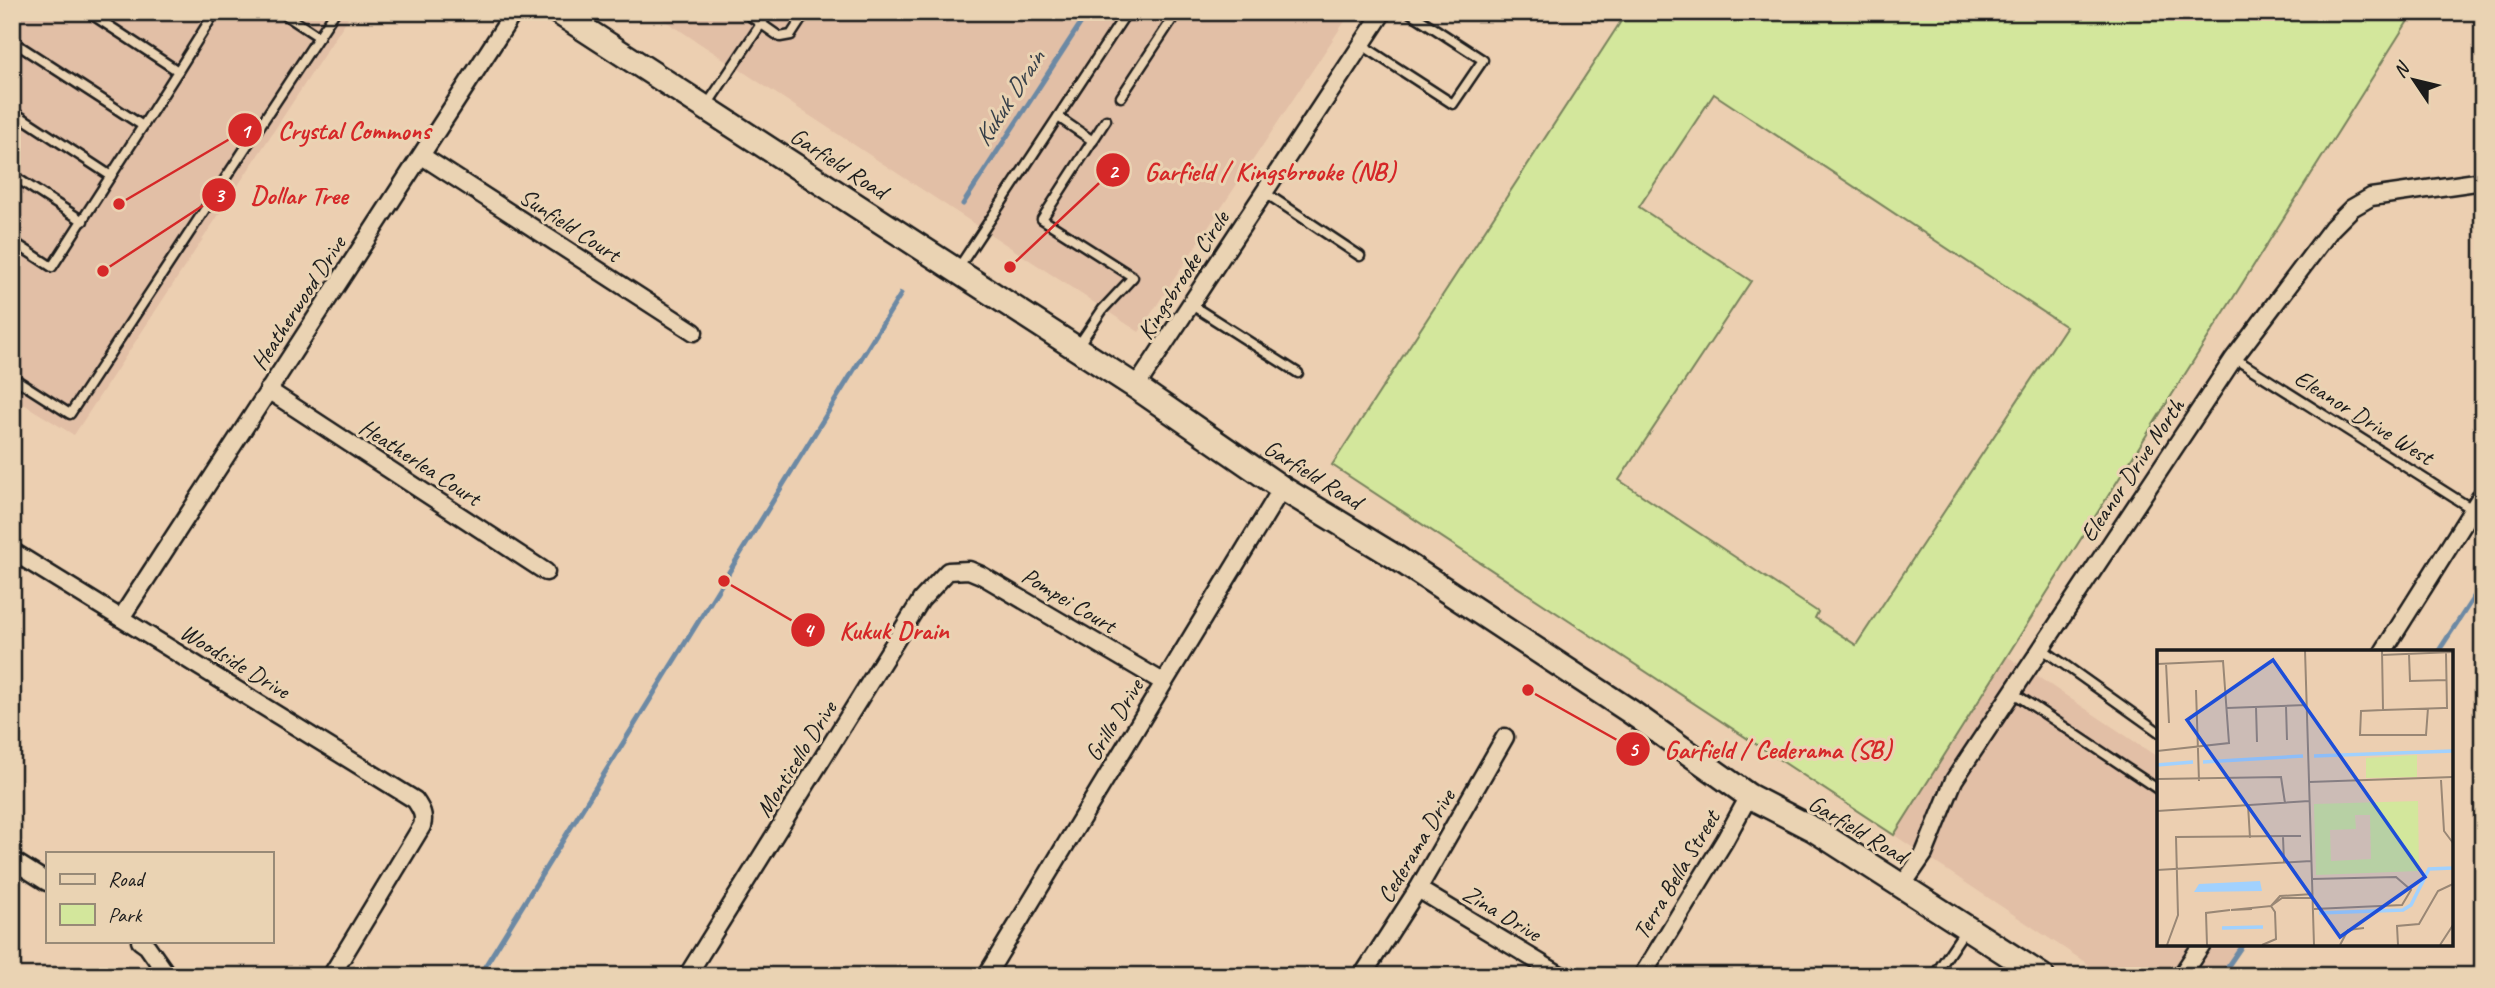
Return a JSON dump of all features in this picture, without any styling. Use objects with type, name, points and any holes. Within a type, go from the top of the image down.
[{"type":"main road","name":"Garfield Road","points":[[558,12],[1136,387],[1282,488],[1394,556],[1631,712],[1749,796],[1813,829],[1967,927],[2015,968],[2042,976]]},
{"type":"street","name":"Heatherwood Drive","points":[[121,618],[514,12]]},
{"type":"street","name":"Kingsbrooke Circle","points":[[1136,387],[1383,12]]},
{"type":"street","name":"Sunfield Court","points":[[422,156],[695,332]]},
{"type":"street","name":"Eleanor Drive North","points":[[1902,886],[1923,854],[1954,780],[2234,358],[2312,254],[2352,208],[2371,197],[2483,181]]},
{"type":"street","name":"Heatherlea Court","points":[[268,390],[546,572]]},
{"type":"street","name":"Grillo Drive","points":[[986,976],[1282,488]]},
{"type":"street","points":[[2384,650],[2483,493]]},
{"type":"street","name":"Woodside Drive","points":[[12,551],[406,793],[422,809],[424,819],[413,843],[331,976]]},
{"type":"street","name":"Pompei Court","points":[[948,570],[969,570],[981,575],[1163,682]]},
{"type":"street","name":"Monticello Drive","points":[[688,976],[921,600],[948,570]]},
{"type":"street","name":"Cederama Drive","points":[[1362,976],[1418,889],[1505,737]]},
{"type":"street","name":"Terra Bella Street","points":[[1642,976],[1749,796]]},
{"type":"street","points":[[12,860],[46,881]]},
{"type":"street","name":"Zina Drive","points":[[1418,889],[1562,976]]},
{"type":"street","points":[[141,942],[169,976]]},
{"type":"street","points":[[2181,976],[2201,946]]},
{"type":"lane","points":[[88,12],[178,71]]},
{"type":"lane","points":[[12,241],[52,267],[215,12]]},
{"type":"lane","points":[[281,12],[318,37]]},
{"type":"lane","points":[[12,377],[70,414],[335,12]]},
{"type":"lane","points":[[744,12],[780,37],[791,35],[806,12]]},
{"type":"lane","points":[[706,108],[769,12]]},
{"type":"lane","points":[[957,271],[1127,12]]},
{"type":"lane","points":[[1121,97],[1177,12]]},
{"type":"lane","points":[[1362,45],[1453,104],[1483,60],[1409,12]]},
{"type":"lane","points":[[12,41],[143,127]]},
{"type":"lane","points":[[12,111],[111,176]]},
{"type":"lane","points":[[1058,117],[1093,141]]},
{"type":"lane","points":[[1076,348],[1103,309],[1133,277],[1042,219],[1106,120]]},
{"type":"lane","points":[[12,175],[83,221]]},
{"type":"lane","points":[[1264,192],[1360,256]]},
{"type":"lane","points":[[1191,304],[1298,373]]},
{"type":"lane","name":"Eleanor Drive West","points":[[2234,358],[2472,509]]},
{"type":"lane","points":[[2041,648],[2157,731]]},
{"type":"lane","points":[[2012,692],[2157,789]]},
{"type":"lane","points":[[1934,976],[1967,927]]},
{"type":"shaded area","points":[[12,12],[352,12],[74,435],[12,397]]},
{"type":"shaded area","points":[[652,12],[1351,12],[1139,332]]},
{"type":"shaded area","points":[[2007,656],[2157,757],[2157,946],[2243,946],[2225,976],[2106,976],[1894,835]]},
{"type":"green space","points":[[1627,12],[2413,13],[1894,835],[1332,465]],"holes":[[[1714,94],[2066,327],[1856,645],[1815,618],[1818,612],[1619,480],[1751,281],[1639,207]]]},
{"type":"waterway","name":"Kukuk Drain","points":[[963,204],[1088,12]]},
{"type":"waterway","name":"Kukuk Drain","points":[[479,976],[901,294]]},
{"type":"waterway","points":[[2439,650],[2483,583]]},
{"type":"waterway","points":[[2221,976],[2242,946]]},
{"type":"place","name":"Crystal Commons","points":[[119,204]]},
{"type":"place","name":"Garfield / Kingsbrooke (NB)","points":[[1010,267]]},
{"type":"place","name":"Dollar Tree","points":[[103,271]]},
{"type":"place","name":"Kukuk Drain","points":[[724,581]]},
{"type":"place","name":"Garfield / Cederama (SB)","points":[[1528,690]]}]
